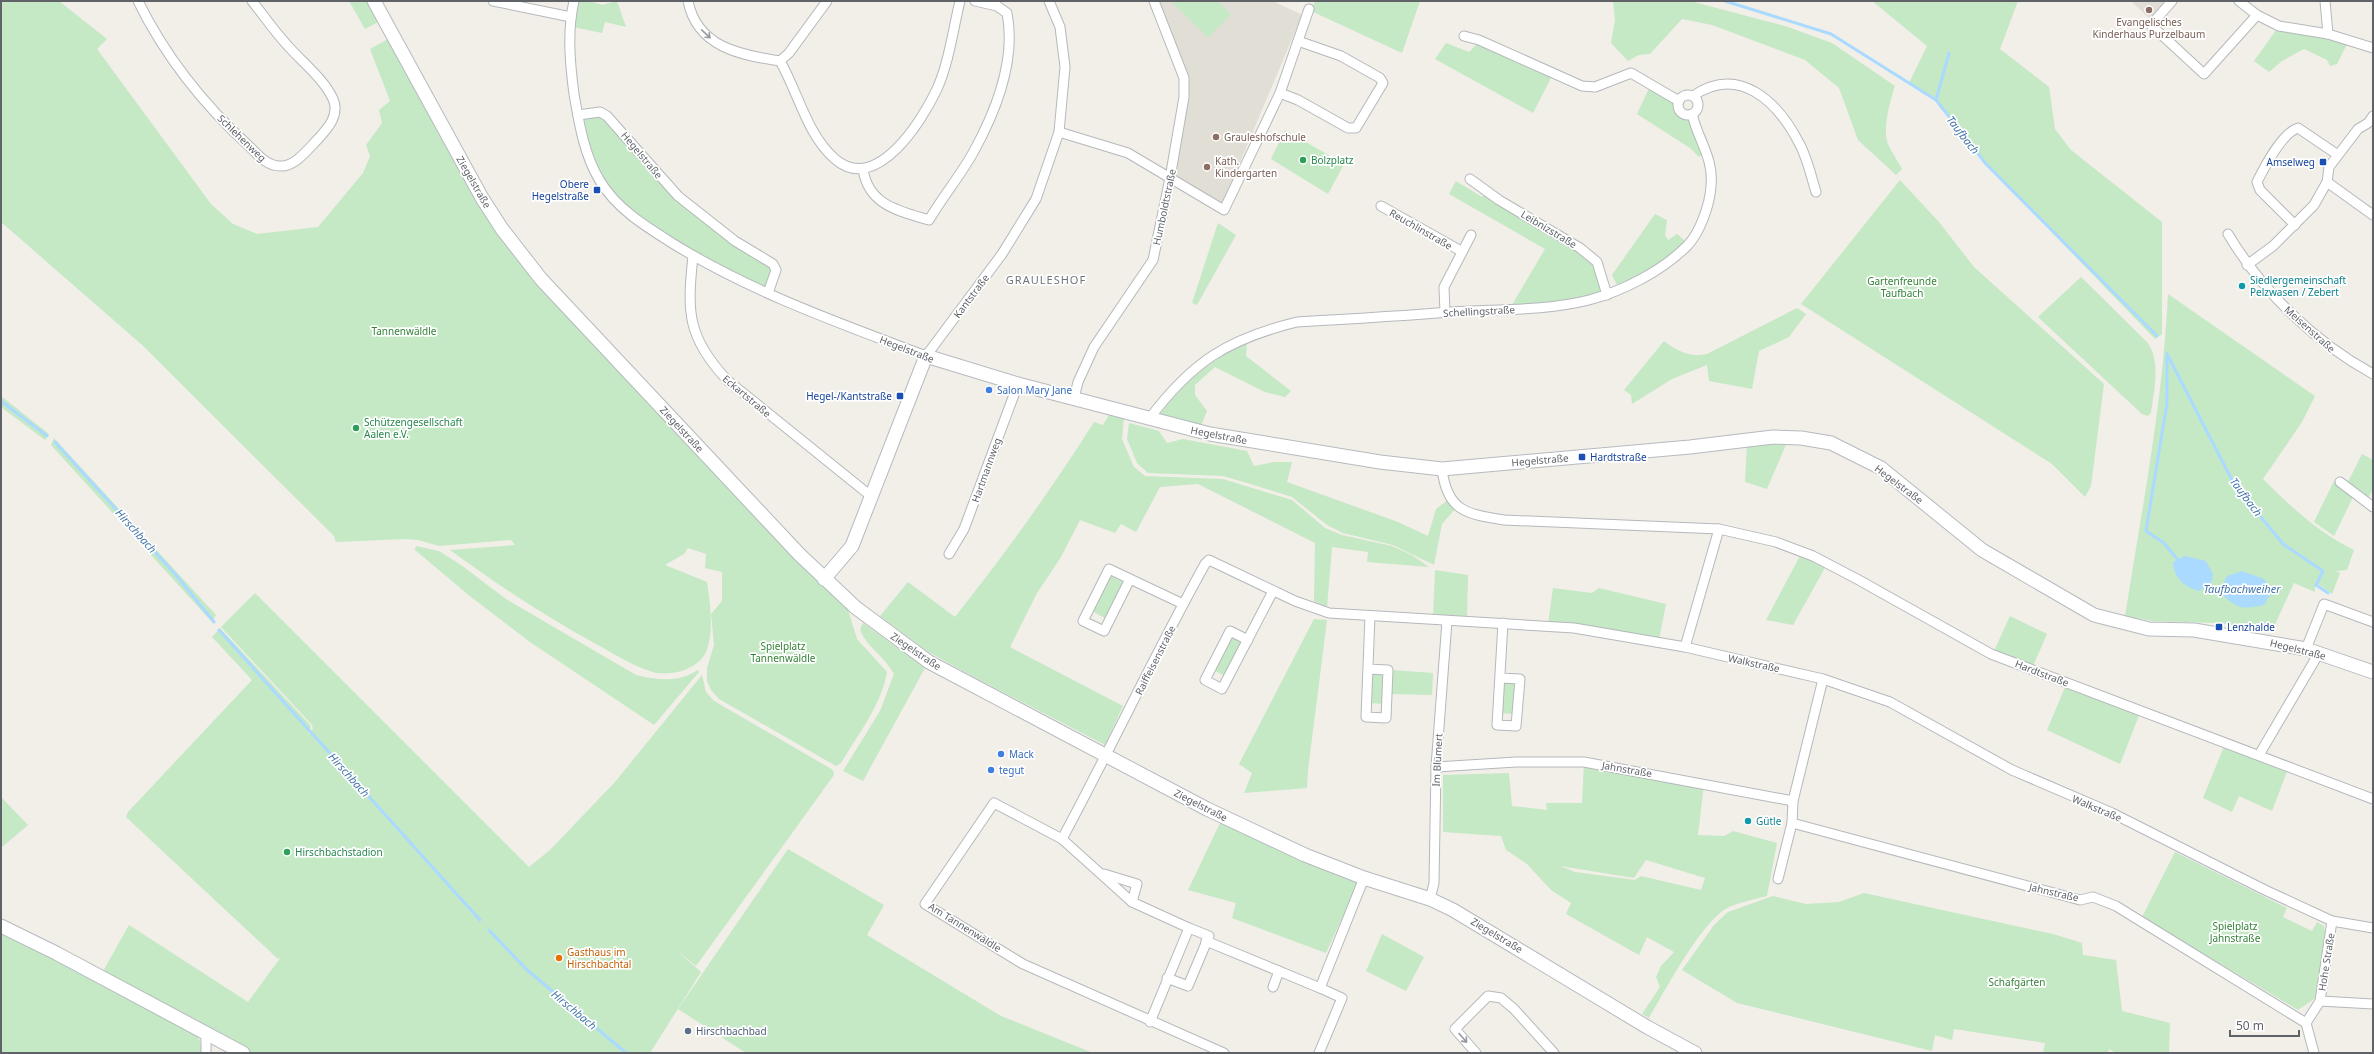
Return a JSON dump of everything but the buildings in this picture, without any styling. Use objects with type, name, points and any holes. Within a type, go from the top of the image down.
[{"type":"street","name":"Schlehenweg","points":[[138,1],[188,79],[226,126],[267,163],[280,166],[298,160],[329,128],[335,113],[333,100],[326,88],[286,44],[252,1]]},
{"type":"street","name":"Ziegelstraße","points":[[374,1],[478,191],[502,229],[541,279],[824,579],[855,607],[929,662],[1263,836],[1305,855],[1364,878],[1430,899],[1501,937],[1687,1052]]},
{"type":"street","points":[[493,1],[571,17]]},
{"type":"street","name":"Hegelstraße","points":[[574,1],[571,17],[573,84],[585,147],[599,180],[619,205],[642,224],[693,256],[768,293],[926,356],[1018,384],[1210,434],[1380,462],[1442,468],[1690,448],[1774,437],[1801,438],[1831,443],[1881,468],[1982,550],[2094,615],[2149,630],[2194,630],[2312,651],[2373,672]]},
{"type":"street","points":[[688,1],[690,15],[705,35],[728,49],[750,56],[780,61]]},
{"type":"street","points":[[780,61],[789,53],[827,1]]},
{"type":"street","points":[[780,61],[822,144],[835,160],[851,168],[863,169],[876,165],[897,149],[919,122],[937,88],[947,59],[960,1]]},
{"type":"street","points":[[863,169],[865,182],[878,199],[898,211],[929,220],[974,151],[1002,86],[1007,53],[1007,13],[997,6],[975,1]]},
{"type":"street","name":"Kantstraße","points":[[824,579],[852,546],[926,356],[1002,254],[1036,199],[1059,132],[1066,67],[1060,27],[1049,1]]},
{"type":"street","name":"Humboldtstraße","points":[[1074,398],[1078,382],[1094,347],[1153,260],[1170,178],[1184,97],[1184,78],[1154,1]]},
{"type":"street","points":[[2172,1],[2151,25],[2204,74],[2256,15]]},
{"type":"street","points":[[2239,1],[2256,15],[2279,26],[2328,34],[2373,48]]},
{"type":"street","points":[[2325,1],[2328,34]]},
{"type":"street","points":[[1059,132],[1128,153],[1224,210],[1280,92],[1309,9]]},
{"type":"street","points":[[1464,36],[1479,40],[1582,86],[1596,87],[1631,73],[1679,101]]},
{"type":"street","points":[[1280,92],[1298,100],[1348,128],[1356,128],[1382,83],[1380,78],[1341,56],[1298,41]]},
{"type":"street","points":[[1692,114],[1682,113],[1678,107],[1679,101],[1687,95],[1693,96],[1716,84],[1741,85],[1763,97],[1785,118],[1800,144],[1816,192]]},
{"type":"street","name":"Schellingstraße","points":[[1149,419],[1167,395],[1190,373],[1221,350],[1250,335],[1297,322],[1521,309],[1570,303],[1607,295],[1660,268],[1688,246],[1706,212],[1712,185],[1710,159],[1695,126],[1692,114],[1698,105],[1693,96]]},
{"type":"street","name":"Hegelstraße","points":[[578,115],[600,112],[607,116],[678,196],[734,241],[773,264],[776,270],[768,293]]},
{"type":"street","points":[[2246,264],[2273,246],[2314,204],[2327,182],[2329,167],[2358,129],[2368,123],[2373,116]]},
{"type":"street","points":[[2295,225],[2260,190],[2257,182],[2263,171],[2288,133],[2298,128],[2338,155]]},
{"type":"street","name":"Leibnizstraße","points":[[1470,179],[1499,200],[1580,248],[1597,262],[1607,295]]},
{"type":"street","points":[[2327,182],[2373,215]]},
{"type":"street","name":"Reuchlinstraße","points":[[1381,206],[1461,251]]},
{"type":"street","name":"Meisenstraße","points":[[2228,234],[2246,264],[2292,314],[2342,357],[2373,374]]},
{"type":"street","name":"Reuchlinstraße","points":[[1445,313],[1444,287],[1461,251],[1471,235]]},
{"type":"street","name":"Eckartstraße","points":[[693,256],[689,299],[692,319],[700,342],[710,362],[727,380],[872,497]]},
{"type":"street","name":"Hartmannweg","points":[[949,554],[964,529],[1018,384]]},
{"type":"street","name":"Hardtstraße","points":[[1442,468],[1444,487],[1450,499],[1464,510],[1483,517],[1504,520],[1719,529],[1776,542],[1813,556],[1991,654],[2373,799]]},
{"type":"street","points":[[2340,482],[2373,507]]},
{"type":"street","points":[[1685,648],[1719,529]]},
{"type":"street","name":"Raiffeisenstraße","points":[[1107,756],[1183,604],[1205,564],[1209,560],[1274,591]]},
{"type":"street","points":[[1130,579],[1104,631],[1083,621],[1109,569],[1183,604]]},
{"type":"street","points":[[1248,640],[1230,631],[1205,680],[1222,689],[1248,640],[1274,591],[1329,613],[1447,621],[1503,623],[1497,725],[1516,726],[1520,679],[1500,678]]},
{"type":"street","points":[[2259,755],[2312,651],[2324,604],[2373,622]]},
{"type":"street","points":[[1368,669],[1388,670],[1386,718],[1366,717],[1370,616]]},
{"type":"street","name":"Im Blümert","points":[[1430,899],[1434,883],[1436,767],[1447,621]]},
{"type":"street","name":"Walkstraße","points":[[1503,623],[1557,626],[1685,648],[1823,679],[1890,702],[2012,770],[2112,813],[2266,890],[2332,921],[2373,928]]},
{"type":"street","points":[[1778,879],[1792,823],[1793,801],[1823,679]]},
{"type":"street","points":[[1107,756],[1062,839],[1132,902],[1209,936],[1188,986],[1167,978]]},
{"type":"street","name":"Jahnstraße","points":[[1436,767],[1516,762],[1584,762],[1793,801]]},
{"type":"street","name":"Am Tannenwäldle","points":[[1062,839],[994,804],[925,904],[1023,964],[1150,1022],[1224,1053]]},
{"type":"street","name":"Jahnstraße","points":[[1792,823],[2080,900],[2093,897],[2099,899],[2139,918],[2306,1023]]},
{"type":"street","points":[[1100,873],[1137,884],[1132,902]]},
{"type":"street","points":[[1320,988],[1364,878]]},
{"type":"street","name":"Hohe Straße","points":[[2306,1023],[2320,1001],[2332,921]]},
{"type":"street","points":[[1,926],[56,953],[243,1053]]},
{"type":"street","points":[[1150,1022],[1189,928]]},
{"type":"street","points":[[1206,942],[1342,998],[1319,1053]]},
{"type":"street","points":[[1273,987],[1279,971]]},
{"type":"street","points":[[1476,1053],[1455,1028],[1480,1002],[1488,996],[1501,998],[1514,1009],[1554,1053]]},
{"type":"street","points":[[2320,1001],[2373,1004]]},
{"type":"street","points":[[2306,1023],[2314,1053]]},
{"type":"street","points":[[206,1034],[206,1053]]},
{"type":"shaded area","name":"Grauleshofschule","points":[[1158,1],[1273,1],[1302,15],[1222,205],[1174,177],[1188,97]]},
{"type":"shaded area","name":"Evangelisches Kinderhaus Purzelbaum","points":[[2131,1],[2165,1],[2150,19]]},
{"type":"green space","name":"Tannenwäldle","points":[[1,1],[59,1],[107,39],[97,49],[211,204],[233,224],[257,234],[318,227],[363,173],[370,156],[366,145],[382,123],[379,110],[390,101],[370,49],[388,39],[529,271],[633,387],[784,548],[848,610],[857,639],[887,672],[880,696],[874,708],[841,763],[836,766],[719,699],[711,690],[707,681],[707,668],[714,645],[711,614],[722,601],[722,572],[705,568],[706,554],[688,548],[684,554],[665,565],[707,582],[711,625],[707,649],[699,662],[692,666],[676,672],[660,673],[653,672],[617,656],[539,611],[450,550],[515,545],[511,540],[439,546],[418,540],[405,539],[336,542],[334,536],[141,344],[1,222]]},
{"type":"green space","points":[[349,1],[369,1],[380,21],[365,29]]},
{"type":"green space","points":[[577,1],[589,1],[602,5],[617,1],[626,27],[605,22],[602,33],[573,27]]},
{"type":"green space","points":[[1171,1],[1218,1],[1231,14],[1208,38]]},
{"type":"green space","points":[[1315,1],[1420,1],[1402,53],[1311,11]]},
{"type":"green space","points":[[1613,1],[1690,1],[1785,26],[1832,43],[1895,86],[1887,115],[1886,138],[1902,169],[1896,175],[1858,140],[1839,88],[1805,60],[1712,25],[1682,19],[1650,54],[1639,55],[1628,61],[1611,43],[1615,20]]},
{"type":"green space","points":[[1872,1],[2018,1],[2000,49],[2049,87],[2055,129],[2071,150],[2162,222],[2162,334],[2155,339],[1986,164],[1936,100],[1909,83],[1927,46]]},
{"type":"green space","points":[[2279,26],[2349,40],[2337,64],[2330,66],[2327,60],[2304,49],[2282,61],[2269,72],[2254,61]]},
{"type":"green space","points":[[1479,42],[1552,76],[1533,113],[1435,59],[1446,43],[1469,52]]},
{"type":"green space","points":[[1650,86],[1675,102],[1676,108],[1682,116],[1690,117],[1705,153],[1699,157],[1690,148],[1637,114]]},
{"type":"green space","points":[[600,112],[678,196],[773,264],[768,293],[642,224],[599,180],[578,115]]},
{"type":"green space","points":[[1285,130],[1344,164],[1328,194],[1271,159]]},
{"type":"green space","name":"Gartenfreunde Taufbach","points":[[1900,180],[1939,222],[1974,267],[2104,384],[2091,486],[2085,497],[2052,464],[1801,304]]},
{"type":"green space","points":[[1456,181],[1482,197],[1487,191],[1597,262],[1607,295],[1509,310],[1545,249],[1449,194]]},
{"type":"green space","points":[[1655,214],[1667,220],[1665,235],[1668,240],[1677,234],[1686,242],[1660,265],[1618,287],[1612,275]]},
{"type":"green space","points":[[1218,223],[1236,235],[1197,305],[1192,303]]},
{"type":"green space","points":[[2081,277],[2148,343],[2152,351],[2156,377],[2151,413],[2148,416],[2142,414],[2038,317]]},
{"type":"green space","points":[[2168,294],[2315,396],[2302,422],[2263,479],[2306,519],[2329,536],[2354,550],[2347,570],[2336,571],[2340,573],[2332,594],[2315,582],[2315,592],[2294,583],[2272,631],[2218,623],[2152,621],[2125,616],[2157,415],[2162,375]]},
{"type":"green space","points":[[1797,308],[1806,314],[1789,337],[1759,351],[1752,389],[1709,381],[1707,365],[1672,379],[1632,404],[1631,395],[1624,390],[1664,341],[1684,353],[1695,355],[1707,354]]},
{"type":"green space","points":[[1247,343],[1246,356],[1291,391],[1285,397],[1265,392],[1215,367],[1195,385],[1195,395],[1207,411],[1200,428],[1158,417],[1177,394],[1198,374],[1221,357]]},
{"type":"green space","points":[[1,396],[49,434],[45,440],[1,407]]},
{"type":"green space","points":[[1110,413],[1124,417],[1122,439],[1134,467],[1145,476],[1223,479],[1292,500],[1325,528],[1342,535],[1392,546],[1412,555],[1429,567],[1367,562],[1368,552],[1332,547],[1327,607],[1314,601],[1315,543],[1198,484],[1160,487],[1136,532],[1121,524],[1115,533],[1080,520],[1061,557],[1037,593],[1010,647],[1123,706],[1105,745],[927,651],[880,616],[908,582],[955,617],[992,570],[1027,521],[1094,422],[1103,425]]},
{"type":"green space","points":[[1129,423],[1159,431],[1167,443],[1183,439],[1247,451],[1254,466],[1274,462],[1292,462],[1287,482],[1398,522],[1428,536],[1436,509],[1448,500],[1456,508],[1442,524],[1434,565],[1393,545],[1343,533],[1327,525],[1292,497],[1223,476],[1148,473],[1137,463],[1127,439]]},
{"type":"green space","points":[[54,438],[216,615],[212,622],[51,445]]},
{"type":"green space","points":[[1787,442],[1767,489],[1745,482],[1747,444]]},
{"type":"green space","points":[[2362,454],[2373,460],[2373,489],[2368,498],[2347,484]]},
{"type":"green space","points":[[2334,481],[2355,493],[2334,536],[2314,522]]},
{"type":"green space","points":[[416,546],[439,551],[461,565],[506,599],[636,675],[660,679],[675,679],[698,670],[699,672],[654,725],[530,642],[471,597],[415,550]]},
{"type":"green space","points":[[1801,554],[1826,566],[1793,625],[1766,620]]},
{"type":"green space","points":[[1435,570],[1468,575],[1467,619],[1433,617]]},
{"type":"green space","points":[[1110,576],[1123,582],[1105,618],[1092,611]]},
{"type":"green space","points":[[1553,588],[1592,593],[1599,588],[1666,604],[1659,640],[1548,624]]},
{"type":"green space","points":[[255,593],[529,867],[550,850],[615,782],[702,675],[706,692],[714,701],[833,770],[834,775],[696,966],[673,947],[701,972],[650,1053],[252,1053],[102,973],[129,925],[248,1002],[281,957],[278,959],[126,817],[128,812],[252,680],[212,637],[220,628],[311,726],[308,735],[313,729],[312,725],[221,627]]},
{"type":"green space","points":[[2010,616],[2047,634],[2033,666],[1994,651]]},
{"type":"green space","points":[[1314,619],[1327,620],[1307,788],[1244,793],[1252,773],[1239,764]]},
{"type":"green space","points":[[863,623],[925,668],[863,781],[843,771],[880,711],[894,674],[886,662],[871,647],[863,636],[860,630]]},
{"type":"green space","points":[[1231,636],[1243,642],[1225,676],[1213,670]]},
{"type":"green space","points":[[1391,670],[1433,673],[1432,695],[1390,694]]},
{"type":"green space","points":[[1369,671],[1387,672],[1385,704],[1368,703]]},
{"type":"green space","points":[[1502,680],[1518,681],[1515,714],[1499,713]]},
{"type":"green space","points":[[2066,685],[2140,713],[2120,764],[2047,730]]},
{"type":"green space","points":[[2225,744],[2288,769],[2272,811],[2239,796],[2232,812],[2203,798]]},
{"type":"green space","points":[[1584,762],[1704,784],[1698,835],[1724,836],[1733,831],[1777,843],[1767,896],[1734,905],[1718,914],[1707,926],[1685,957],[1649,1018],[1642,1014],[1660,987],[1656,977],[1661,966],[1674,952],[1647,937],[1639,955],[1566,914],[1571,903],[1551,890],[1527,864],[1506,850],[1501,836],[1443,832],[1443,775],[1509,773],[1512,806],[1547,810],[1546,803],[1582,803]],"holes":[[[1646,860],[1705,878],[1701,890],[1641,876],[1635,880],[1575,872],[1560,866],[1634,878]]]},
{"type":"green space","points":[[1,797],[28,825],[1,848]]},
{"type":"green space","points":[[1221,821],[1282,851],[1358,883],[1326,953],[1232,918],[1236,903],[1188,890]]},
{"type":"green space","points":[[788,849],[884,905],[867,935],[1001,1016],[1093,1053],[746,1053],[678,1009]]},
{"type":"green space","name":"Spielplatz Jahnstraße","points":[[2175,852],[2287,908],[2283,917],[2312,931],[2317,922],[2324,926],[2325,932],[2317,997],[2298,1010],[2142,917]]},
{"type":"green space","name":"Schafgärten","points":[[1864,893],[2053,934],[2082,943],[2083,955],[2116,960],[2122,1011],[2170,1023],[2169,1053],[2116,1053],[2109,1049],[2108,1053],[2043,1053],[2045,1043],[1954,1029],[1952,1040],[1935,1035],[1932,1051],[1737,1003],[1682,970],[1714,925],[1728,912],[1773,896],[1806,904],[1839,902]]},
{"type":"green space","points":[[1,933],[195,1032],[200,1041],[202,1053],[1,1053]]},
{"type":"green space","points":[[1382,934],[1424,957],[1406,991],[1366,971]]},
{"type":"water","name":"Taufbachweiher","points":[[2185,556],[2206,561],[2213,574],[2211,584],[2199,591],[2185,585],[2178,578],[2173,562]]},
{"type":"water","name":"Taufbachweiher","points":[[2242,571],[2264,579],[2272,591],[2264,605],[2247,608],[2242,607],[2228,600],[2223,595],[2223,585],[2227,576]]},
{"type":"waterway","name":"Taufbach","points":[[1725,1],[1831,34],[1936,100],[1986,164],[2157,336]]},
{"type":"waterway","points":[[1936,100],[1949,53]]},
{"type":"waterway","name":"Taufbach","points":[[2167,354],[2234,484],[2283,544],[2323,571],[2316,585],[2328,593]]},
{"type":"waterway","points":[[2167,356],[2167,403],[2146,531],[2164,543],[2178,560]]},
{"type":"waterway","name":"Hirschbach","points":[[1,401],[47,436]]},
{"type":"waterway","name":"Hirschbach","points":[[55,442],[175,574],[214,622]]},
{"type":"waterway","name":"Hirschbach","points":[[219,630],[480,920]]},
{"type":"waterway","name":"Hirschbach","points":[[489,930],[526,969],[626,1053]]},
{"type":"place","name":"Evangelisches Kinderhaus Purzelbaum","points":[[2149,10]]},
{"type":"place","name":"Grauleshofschule","points":[[1216,137]]},
{"type":"place","name":"Bolzplatz","points":[[1303,160]]},
{"type":"place","name":"Amselweg","points":[[2323,162]]},
{"type":"place","name":"Kath. Kindergarten","points":[[1207,167]]},
{"type":"place","name":"Obere Hegelstraße","points":[[597,190]]},
{"type":"place","name":"Siedlergemeinschaft Pelzwasen / Zebert","points":[[2242,286]]},
{"type":"place","name":"Salon Mary Jane","points":[[989,390]]},
{"type":"place","name":"Hegel-/Kantstraße","points":[[900,396]]},
{"type":"place","name":"Schützengesellschaft Aalen e.V.","points":[[356,428]]},
{"type":"place","name":"Hardtstraße","points":[[1582,457]]},
{"type":"place","name":"Lenzhalde","points":[[2219,627]]},
{"type":"place","name":"Mack","points":[[1001,754]]},
{"type":"place","name":"tegut","points":[[991,770]]},
{"type":"place","name":"Gütle","points":[[1748,821]]},
{"type":"place","name":"Hirschbachstadion","points":[[287,852]]},
{"type":"place","name":"Gasthaus im Hirschbachtal","points":[[559,958]]},
{"type":"place","name":"Hirschbachbad","points":[[688,1031]]},
{"type":"district","name":"GRAULESHOF","points":[[1046,280]]},
{"type":"park label","name":"Spielplatz Tannenwäldle","points":[[783,652]]}]
